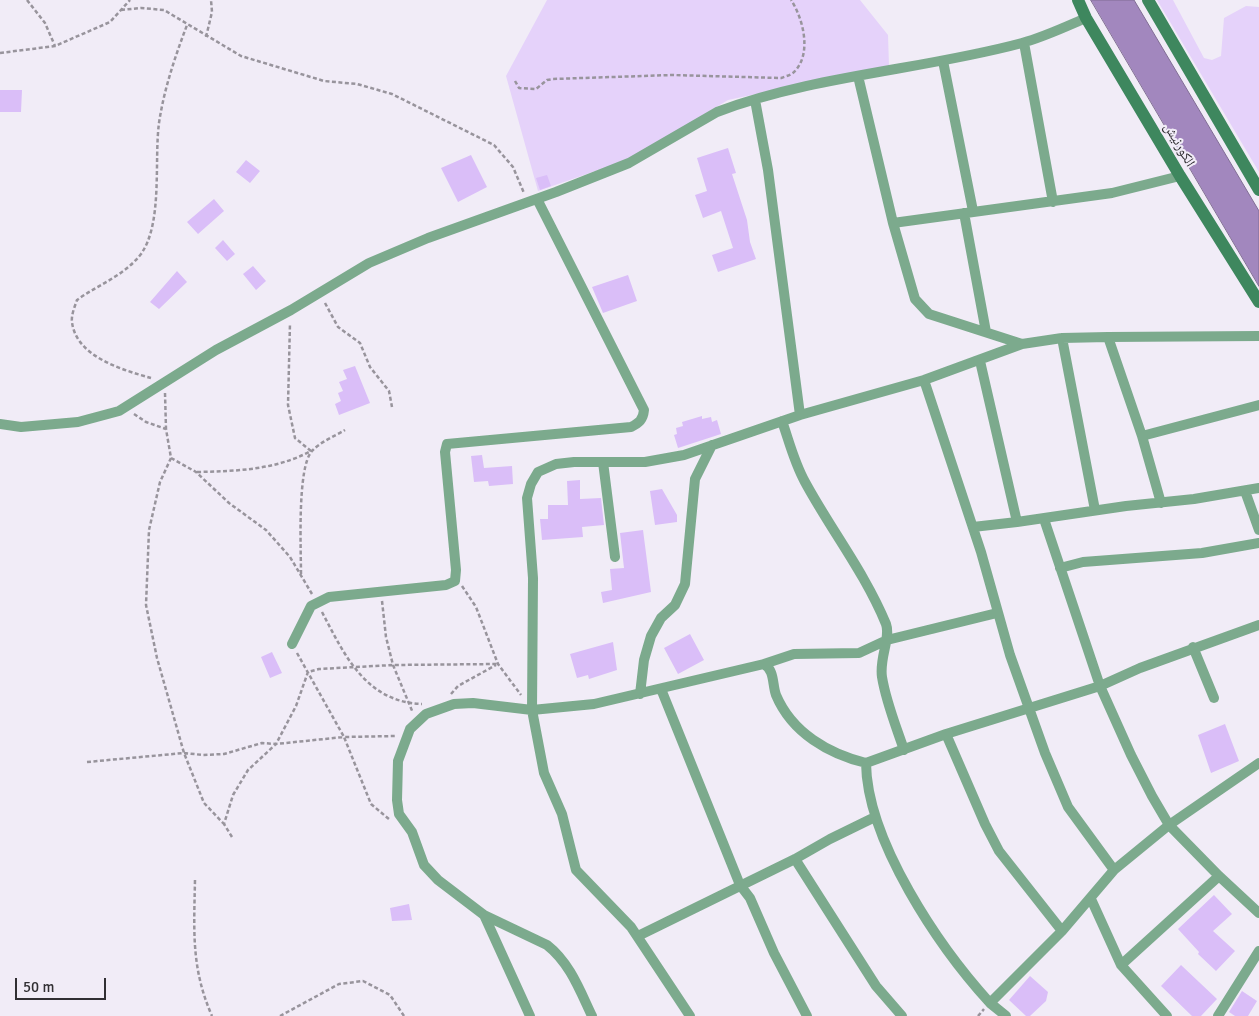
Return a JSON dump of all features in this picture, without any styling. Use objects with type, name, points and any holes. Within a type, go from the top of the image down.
[{"type":"main road","name":"الكورنيش","points":[[1078,0],[1086,18],[1180,176],[1259,302]]},
{"type":"main road","points":[[1148,0],[1259,190]]},
{"type":"street","points":[[0,424],[21,427],[78,422],[123,408],[164,381],[291,310],[369,263],[400,249],[629,163],[718,112],[755,100],[858,76],[943,61],[1024,43],[1086,18]]},
{"type":"street","points":[[1024,43],[1053,202]]},
{"type":"street","points":[[943,61],[969,212],[986,332]]},
{"type":"street","points":[[858,76],[893,223],[915,299],[922,308],[938,318],[1022,344]]},
{"type":"street","points":[[755,100],[768,170],[800,414]]},
{"type":"street","points":[[893,223],[1053,202],[1139,188],[1180,176]]},
{"type":"street","points":[[292,644],[311,606],[328,597],[446,585],[455,582],[456,570],[445,452],[448,444],[631,427],[640,422],[644,410],[532,200]]},
{"type":"street","points":[[690,1016],[638,936],[576,870],[562,814],[544,773],[532,710],[533,578],[527,498],[531,484],[538,472],[544,467],[574,462],[645,462],[665,459],[712,445],[800,414],[924,380],[1022,344],[1062,338],[1259,336]]},
{"type":"street","points":[[1108,337],[1142,436],[1161,503]]},
{"type":"street","points":[[1062,338],[1095,510]]},
{"type":"street","points":[[980,361],[1017,522]]},
{"type":"street","points":[[924,380],[973,527],[997,613],[1028,710],[1068,807],[1114,870]]},
{"type":"street","points":[[1142,436],[1259,405]]},
{"type":"street","points":[[782,420],[804,481],[865,579],[886,626],[887,640],[882,654],[882,676],[887,700],[904,750]]},
{"type":"street","points":[[640,694],[644,660],[651,636],[661,618],[674,605],[685,584],[694,479],[712,445]]},
{"type":"street","points":[[603,462],[615,557]]},
{"type":"street","points":[[973,527],[1044,519],[1095,510],[1161,503],[1259,488]]},
{"type":"street","points":[[1245,491],[1259,530]]},
{"type":"street","points":[[1044,519],[1100,686],[1130,755],[1169,825],[1219,876],[1259,913]]},
{"type":"street","points":[[1060,568],[1083,562],[1202,553],[1259,543]]},
{"type":"street","points":[[592,1016],[569,968],[555,951],[548,945],[484,915],[431,874],[424,865],[412,832],[399,814],[397,800],[398,761],[406,736],[416,721],[439,708],[473,703],[532,710],[594,704],[709,678],[794,654],[859,653],[887,640],[997,613]]},
{"type":"street","points":[[764,664],[771,670],[776,694],[781,704],[807,735],[832,753],[866,763],[946,734],[1100,686],[1193,647],[1259,625]]},
{"type":"street","points":[[1193,647],[1214,698]]},
{"type":"street","points":[[661,689],[740,885],[750,898],[774,953],[807,1016]]},
{"type":"street","points":[[946,734],[985,824],[999,851],[1062,931]]},
{"type":"street","points":[[866,763],[869,797],[875,817],[900,873],[948,952],[990,1003],[1006,1016]]},
{"type":"street","points":[[990,1003],[1062,931],[1114,870],[1169,825],[1255,765],[1259,776]]},
{"type":"street","points":[[638,936],[795,859],[875,817]]},
{"type":"street","points":[[795,859],[876,986],[902,1016]]},
{"type":"street","points":[[1120,965],[1219,876]]},
{"type":"street","points":[[1091,899],[1120,965],[1167,1016]]},
{"type":"street","points":[[484,915],[530,1016]]},
{"type":"street","points":[[1218,1016],[1259,951]]},
{"type":"path","points":[[27,0],[45,23],[55,46]]},
{"type":"path","points":[[0,53],[55,46],[110,22],[130,0]]},
{"type":"path","points":[[206,37],[212,12],[211,0]]},
{"type":"path","points":[[515,82],[519,88],[530,90],[553,78],[672,76],[781,78],[794,73],[800,65],[804,50],[800,20],[791,0]]},
{"type":"path","points":[[121,10],[141,8],[164,10],[206,37],[241,56],[324,81],[357,84],[392,94],[494,145],[513,167],[532,200]]},
{"type":"path","points":[[187,25],[171,67],[159,123],[154,218],[142,252],[124,273],[95,286],[77,300],[71,321],[76,336],[94,355],[117,367],[164,381],[166,429],[171,458],[160,482],[149,530],[146,605],[157,658],[184,753],[204,803],[224,824],[232,837]]},
{"type":"path","points":[[320,292],[338,327],[360,343],[370,367],[389,391],[392,407]]},
{"type":"path","points":[[291,310],[288,405],[295,438],[311,451]]},
{"type":"path","points":[[123,408],[146,422],[166,429]]},
{"type":"path","points":[[196,472],[266,468],[291,462],[344,430]]},
{"type":"path","points":[[301,574],[302,499],[305,468],[311,451]]},
{"type":"path","points":[[171,458],[196,472],[229,503],[266,530],[290,557],[301,574],[346,660],[364,680],[384,694],[409,703],[439,708],[458,686],[498,664]]},
{"type":"path","points":[[455,582],[462,586],[472,598],[498,664],[532,710]]},
{"type":"path","points":[[382,592],[386,637],[393,665],[416,721]]},
{"type":"path","points":[[292,644],[344,737],[371,804],[396,824],[412,832]]},
{"type":"path","points":[[308,672],[319,669],[393,665],[498,664]]},
{"type":"path","points":[[224,824],[233,795],[248,770],[276,744],[296,706],[308,672]]},
{"type":"path","points":[[87,762],[184,753],[203,755],[224,754],[262,743],[276,744],[344,737],[406,736]]},
{"type":"path","points":[[195,880],[196,965],[201,991],[212,1016]]},
{"type":"path","points":[[280,1016],[338,984],[362,981],[390,995],[404,1016]]},
{"type":"shaded area","points":[[547,0],[860,0],[888,35],[889,66],[728,100],[630,159],[538,191],[506,76]]},
{"type":"shaded area","points":[[1091,0],[1134,0],[1259,211],[1259,286]]},
{"type":"shaded area","points":[[1157,0],[1173,0],[1204,58],[1212,60],[1221,56],[1224,18],[1246,6],[1259,7],[1259,172]]},
{"type":"building","points":[[0,90],[22,90],[21,112],[0,112]]},
{"type":"building","points":[[728,148],[736,173],[732,174],[747,220],[750,242],[756,259],[718,272],[712,255],[733,248],[721,211],[703,218],[695,195],[707,191],[697,158]]},
{"type":"building","points":[[471,155],[487,187],[458,202],[441,168]]},
{"type":"building","points":[[246,160],[260,171],[250,183],[236,172]]},
{"type":"building","points":[[547,175],[551,186],[540,190],[536,178]]},
{"type":"building","points":[[214,199],[224,211],[198,234],[187,222]]},
{"type":"building","points":[[223,240],[235,254],[227,261],[215,248]]},
{"type":"building","points":[[253,266],[266,281],[256,290],[243,274]]},
{"type":"building","points":[[177,271],[187,282],[159,309],[150,302]]},
{"type":"building","points":[[628,275],[637,301],[603,313],[592,287]]},
{"type":"building","points":[[355,366],[370,403],[339,415],[335,404],[341,401],[338,393],[343,391],[339,382],[347,379],[343,370]]},
{"type":"building","points":[[702,416],[702,419],[711,417],[712,422],[717,420],[721,434],[678,448],[674,435],[677,434],[676,428],[683,426],[682,422]]},
{"type":"building","points":[[482,455],[484,468],[512,466],[513,484],[489,486],[488,481],[474,482],[471,456]]},
{"type":"building","points":[[580,480],[580,499],[601,498],[604,525],[582,527],[583,537],[542,540],[540,519],[548,519],[548,505],[568,505],[567,481]]},
{"type":"building","points":[[662,489],[677,515],[677,522],[655,525],[650,491]]},
{"type":"building","points":[[643,530],[651,592],[603,603],[601,592],[612,590],[610,569],[624,568],[620,533]]},
{"type":"building","points":[[690,634],[704,660],[678,674],[664,648]]},
{"type":"building","points":[[613,642],[617,670],[589,679],[588,675],[577,678],[570,654]]},
{"type":"building","points":[[272,652],[282,673],[270,678],[261,657]]},
{"type":"building","points":[[1225,724],[1239,761],[1211,773],[1198,735]]},
{"type":"building","points":[[1214,895],[1232,914],[1213,931],[1235,951],[1216,971],[1198,954],[1199,952],[1178,929]]},
{"type":"building","points":[[409,904],[412,920],[392,921],[390,908]]},
{"type":"building","points":[[1181,965],[1217,999],[1201,1016],[1192,1016],[1161,986]]},
{"type":"building","points":[[1030,976],[1048,992],[1046,1001],[1030,1016],[1026,1016],[1009,1000]]},
{"type":"building","points":[[1242,991],[1257,1001],[1248,1016],[1235,1016],[1229,1012]]}]
